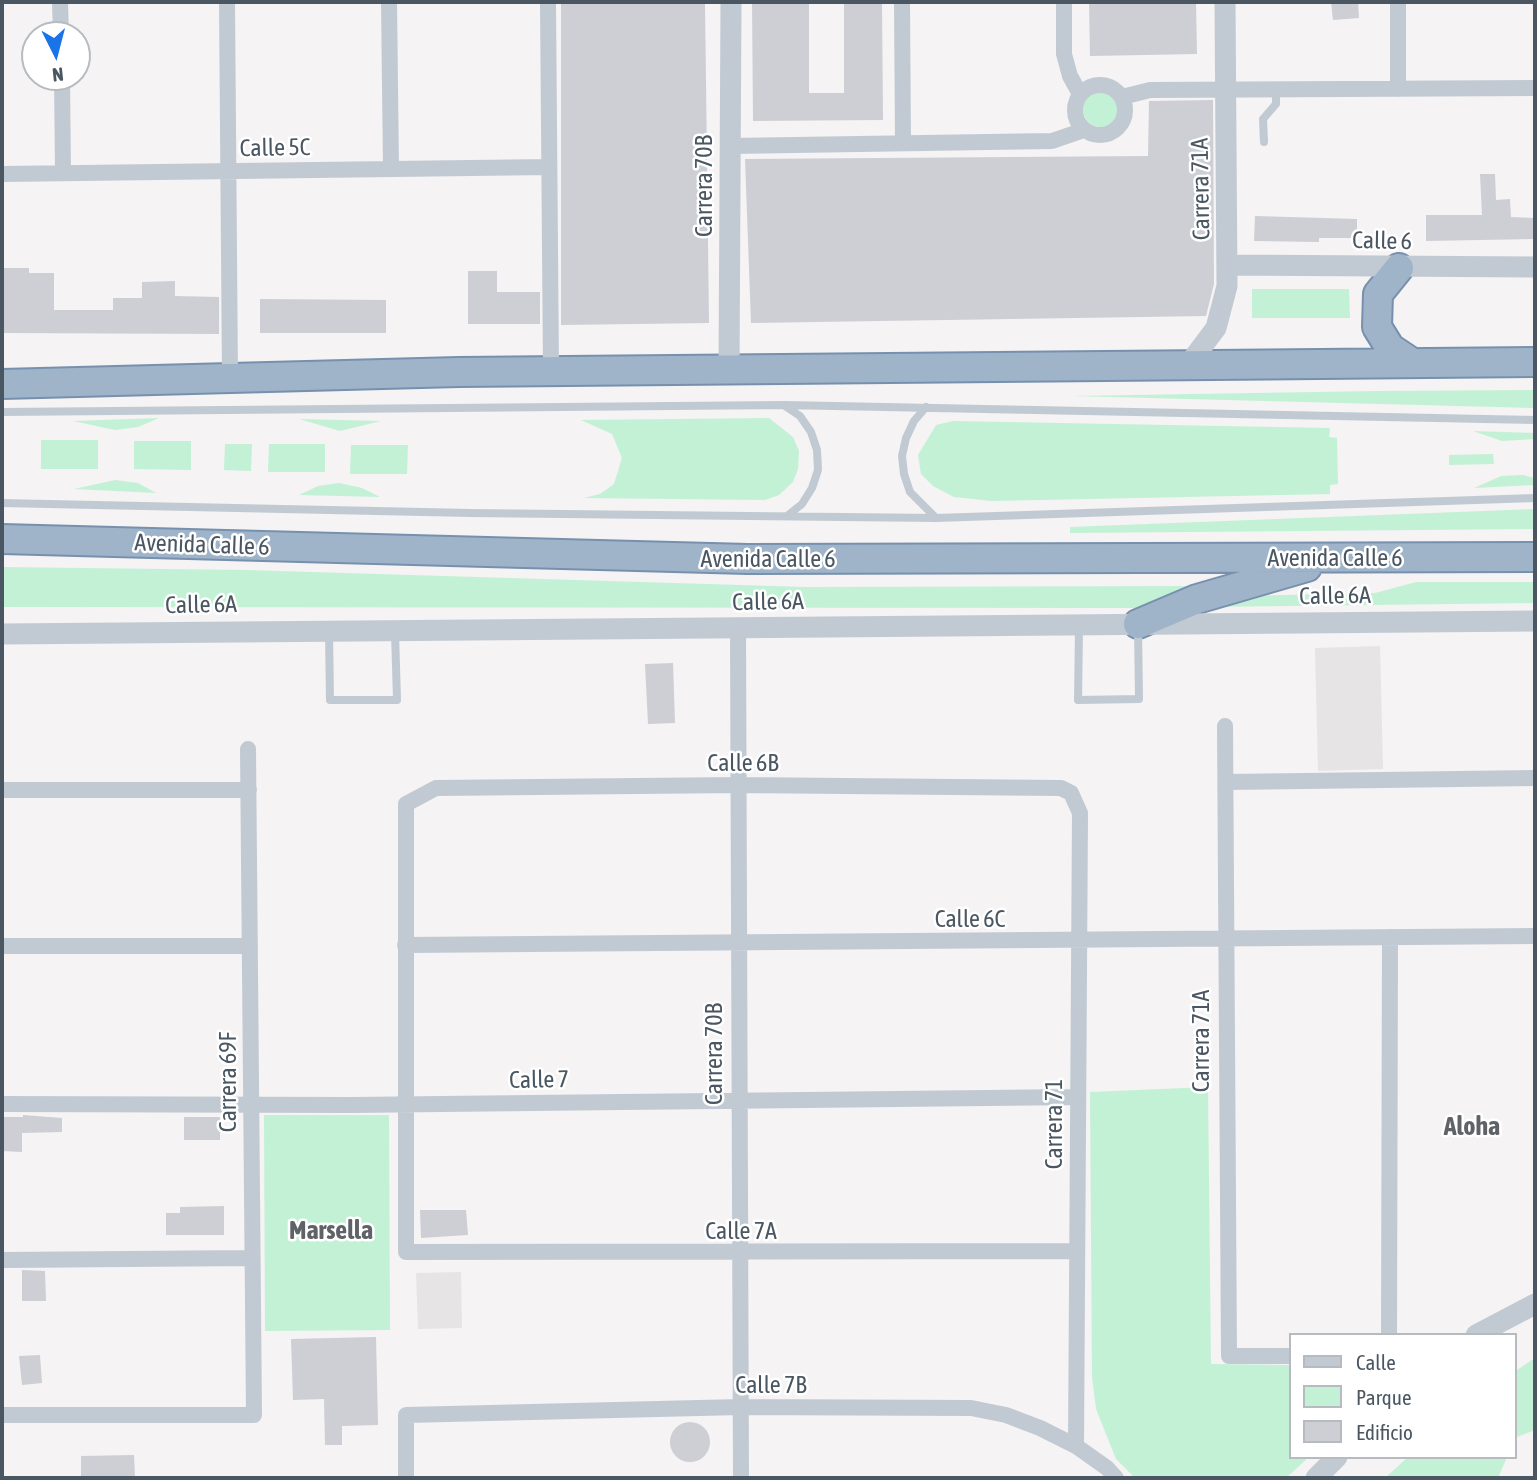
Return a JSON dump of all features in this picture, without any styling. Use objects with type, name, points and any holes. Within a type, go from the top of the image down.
[{"type":"highway","points":[[1399,268],[1378,294],[1377,327],[1390,348],[1411,362]]},
{"type":"highway","points":[[2,383],[551,371],[1535,362]]},
{"type":"highway","name":"Avenida Calle 6","points":[[2,539],[748,559],[1535,557]]},
{"type":"highway","points":[[1138,624],[1223,590],[1343,558]]},
{"type":"street","points":[[60,2],[61,21]]},
{"type":"street","points":[[227,2],[230,378]]},
{"type":"street","points":[[389,2],[391,169]]},
{"type":"street","points":[[548,2],[551,371]]},
{"type":"street","name":"Carrera 70B","points":[[729,369],[731,2]]},
{"type":"street","points":[[902,2],[903,143]]},
{"type":"street","points":[[1064,2],[1064,54],[1070,76],[1080,94]]},
{"type":"street","name":"Carrera 71A","points":[[1189,364],[1207,343],[1221,318],[1228,265],[1225,2]]},
{"type":"street","points":[[1398,2],[1398,89]]},
{"type":"street","points":[[1101,85],[1110,86],[1122,97],[1125,111],[1114,131],[1098,135],[1084,130],[1075,116],[1080,94],[1086,89],[1101,85]]},
{"type":"street","points":[[1122,97],[1150,90],[1535,88]]},
{"type":"street","points":[[62,91],[64,173]]},
{"type":"street","points":[[730,146],[1052,141],[1084,130]]},
{"type":"street","name":"Calle 5C","points":[[2,174],[549,167]]},
{"type":"street","name":"Calle 6","points":[[1228,265],[1535,267]]},
{"type":"street","name":"Calle 6A","points":[[2,634],[1535,621]]},
{"type":"street","name":"Carrera 70B","points":[[738,629],[741,1478]]},
{"type":"street","name":"Carrera 71A","points":[[1225,726],[1229,1356],[1288,1356]]},
{"type":"street","name":"Carrera 69F","points":[[2,1415],[254,1415],[248,749]]},
{"type":"street","points":[[1227,782],[1535,778]]},
{"type":"street","name":"Calle 6B","points":[[405,945],[407,804],[436,788],[738,785],[1061,788],[1071,793],[1077,802]]},
{"type":"street","points":[[2,790],[249,790]]},
{"type":"street","name":"Carrera 71","points":[[1076,1447],[1077,941],[1080,813],[1077,802]]},
{"type":"street","name":"Calle 6C","points":[[405,945],[1535,936]]},
{"type":"street","points":[[1389,1333],[1390,937]]},
{"type":"street","points":[[405,945],[406,1105]]},
{"type":"street","points":[[2,946],[250,946]]},
{"type":"street","name":"Calle 7","points":[[2,1104],[406,1105],[1077,1097]]},
{"type":"street","name":"Calle 7A","points":[[406,1105],[406,1252],[741,1254],[1077,1251]]},
{"type":"street","points":[[2,1260],[253,1258]]},
{"type":"street","points":[[1480,1333],[1535,1304]]},
{"type":"street","name":"Calle 7B","points":[[407,1478],[406,1415],[741,1407],[971,1408],[1006,1415],[1076,1447],[1107,1475]]},
{"type":"street","points":[[1316,1478],[1336,1459]]},
{"type":"lane","points":[[1264,142],[1263,119],[1276,104],[1276,89]]},
{"type":"lane","points":[[784,405],[800,416],[811,432],[817,450],[818,470],[812,488],[802,504],[787,516]]},
{"type":"lane","points":[[2,412],[784,405],[1535,420]]},
{"type":"lane","points":[[926,407],[905,438],[903,465],[910,492],[936,518]]},
{"type":"lane","points":[[2,503],[936,518],[1535,498]]},
{"type":"lane","points":[[1079,624],[1078,699],[1139,699],[1138,624]]},
{"type":"lane","points":[[329,630],[330,700],[397,700],[394,629]]},
{"type":"shaded area","points":[[1380,646],[1383,769],[1318,771],[1315,648]]},
{"type":"shaded area","points":[[461,1272],[462,1328],[418,1329],[416,1273]]},
{"type":"green space","points":[[1101,91],[1114,96],[1119,109],[1114,122],[1101,127],[1088,122],[1083,109],[1088,96]]},
{"type":"green space","points":[[1252,289],[1349,289],[1350,318],[1252,318]]},
{"type":"green space","points":[[1535,390],[1535,408],[1072,396],[1376,391]]},
{"type":"green space","points":[[159,418],[138,427],[115,430],[73,421]]},
{"type":"green space","points":[[769,418],[793,437],[799,451],[798,469],[793,482],[779,495],[765,500],[584,498],[600,494],[614,484],[622,458],[612,434],[581,420]]},
{"type":"green space","points":[[299,419],[381,421],[340,431]]},
{"type":"green space","points":[[953,421],[1330,428],[1329,437],[1337,438],[1338,484],[1330,485],[1330,494],[991,501],[954,497],[933,486],[921,474],[918,455],[936,425]]},
{"type":"green space","points":[[1473,431],[1535,433],[1535,439],[1502,441]]},
{"type":"green space","points":[[41,440],[98,440],[98,469],[41,469]]},
{"type":"green space","points":[[134,441],[191,441],[191,470],[134,469]]},
{"type":"green space","points":[[225,444],[252,444],[251,471],[224,470]]},
{"type":"green space","points":[[269,444],[325,444],[325,472],[268,472]]},
{"type":"green space","points":[[351,445],[408,445],[407,474],[350,474]]},
{"type":"green space","points":[[1493,454],[1494,464],[1449,465],[1449,455]]},
{"type":"green space","points":[[1523,475],[1535,478],[1535,485],[1474,488],[1501,476]]},
{"type":"green space","points":[[115,480],[138,483],[156,493],[74,489]]},
{"type":"green space","points":[[339,483],[362,488],[380,497],[299,495],[318,486]]},
{"type":"green space","points":[[1535,509],[1535,529],[1070,533],[1070,527]]},
{"type":"green space","points":[[2,567],[246,570],[806,587],[1198,586],[1148,608],[2,607]]},
{"type":"green space","points":[[1416,582],[1535,582],[1535,603],[1206,607],[1237,596],[1375,593]]},
{"type":"green space","points":[[1208,1087],[1211,1364],[1288,1365],[1288,1459],[1307,1459],[1286,1478],[1135,1478],[1116,1459],[1096,1409],[1092,1377],[1090,1092]]},
{"type":"green space","points":[[264,1115],[389,1115],[390,1330],[265,1331]]},
{"type":"green space","points":[[1535,1358],[1535,1430],[1516,1437],[1516,1371]]},
{"type":"green space","points":[[1406,1459],[1506,1459],[1498,1478],[1385,1478]]},
{"type":"building","points":[[752,2],[809,2],[809,93],[844,93],[844,2],[882,2],[883,120],[753,121]]},
{"type":"building","points":[[1089,2],[1196,2],[1197,54],[1090,56]]},
{"type":"building","points":[[1331,2],[1358,2],[1359,18],[1333,20]]},
{"type":"building","points":[[705,3],[709,323],[561,325],[561,4]]},
{"type":"building","points":[[1213,100],[1214,284],[1206,316],[751,323],[745,159],[1148,156],[1149,101]]},
{"type":"building","points":[[1480,174],[1495,174],[1496,200],[1510,199],[1511,217],[1534,218],[1534,239],[1426,241],[1426,215],[1482,215]]},
{"type":"building","points":[[1255,216],[1357,219],[1357,238],[1319,238],[1319,242],[1254,241]]},
{"type":"building","points":[[2,268],[29,268],[29,273],[54,273],[54,310],[113,310],[113,298],[142,298],[142,282],[175,281],[175,296],[219,297],[219,334],[2,333]]},
{"type":"building","points":[[468,271],[497,271],[497,292],[540,292],[540,324],[468,324]]},
{"type":"building","points":[[260,299],[386,300],[386,333],[260,333]]},
{"type":"building","points":[[673,663],[675,723],[648,724],[645,664]]},
{"type":"building","points":[[23,1115],[62,1118],[62,1132],[22,1133],[22,1152],[2,1151],[2,1117]]},
{"type":"building","points":[[184,1117],[220,1117],[220,1140],[184,1140]]},
{"type":"building","points":[[224,1206],[224,1235],[166,1235],[166,1213],[180,1213],[180,1207]]},
{"type":"building","points":[[420,1210],[466,1210],[468,1235],[421,1238]]},
{"type":"building","points":[[22,1270],[45,1271],[46,1301],[22,1301]]},
{"type":"building","points":[[376,1337],[378,1425],[342,1426],[342,1445],[325,1445],[324,1399],[293,1400],[291,1339]]},
{"type":"building","points":[[40,1355],[42,1383],[22,1385],[19,1356]]},
{"type":"building","points":[[690,1422],[698,1423],[704,1428],[709,1434],[709,1450],[704,1456],[698,1461],[690,1462],[682,1461],[676,1456],[671,1450],[670,1442],[671,1434],[676,1428],[682,1423]]},
{"type":"building","points":[[134,1455],[135,1478],[81,1478],[81,1456]]},
{"type":"district","name":"Aloha","points":[[1472,1127]]},
{"type":"district","name":"Marsella","points":[[331,1231]]}]
